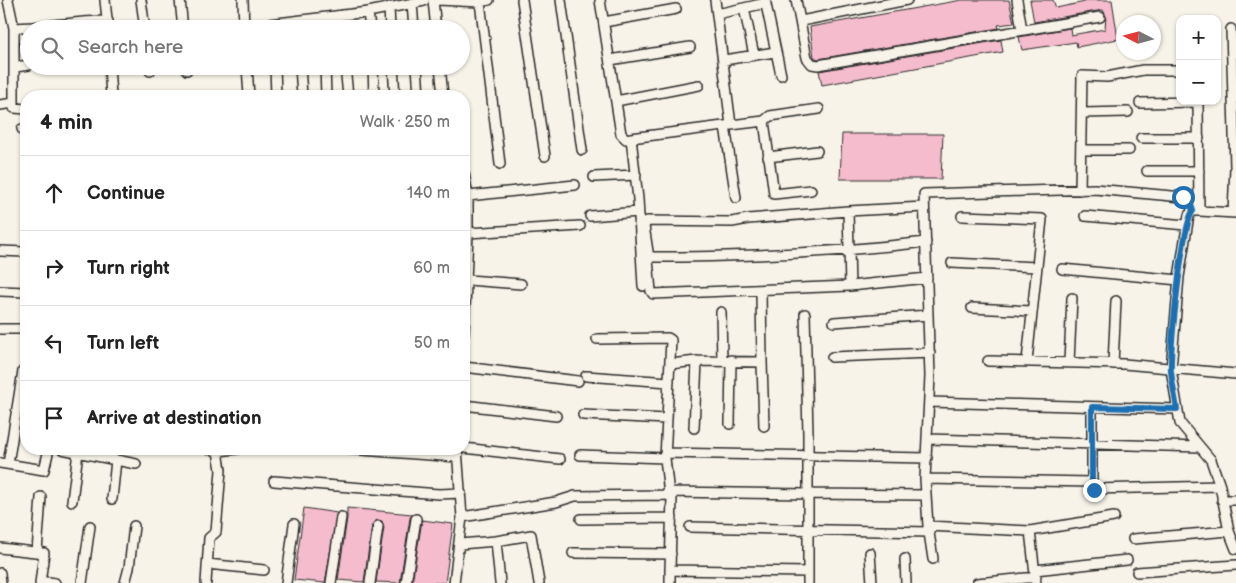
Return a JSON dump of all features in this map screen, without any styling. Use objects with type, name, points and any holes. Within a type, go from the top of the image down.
[{"type":"street","points":[[8,0],[14,28],[14,108],[20,108]]},
{"type":"street","points":[[106,0],[108,20]]},
{"type":"street","points":[[141,0],[143,20]]},
{"type":"street","points":[[180,0],[182,20]]},
{"type":"street","points":[[244,20],[243,0],[247,0]]},
{"type":"street","points":[[314,20],[428,0],[434,20]]},
{"type":"street","points":[[438,0],[486,1],[500,164]]},
{"type":"street","points":[[522,0],[545,156]]},
{"type":"street","points":[[561,0],[582,150]]},
{"type":"street","points":[[600,0],[621,134],[626,139],[764,121],[770,116],[820,109]]},
{"type":"street","points":[[715,0],[724,60],[728,126],[736,198]]},
{"type":"street","points":[[796,0],[807,58],[812,64],[818,65],[1100,17]]},
{"type":"street","points":[[801,21],[907,0]]},
{"type":"street","points":[[1017,0],[1022,30]]},
{"type":"street","points":[[717,14],[766,1],[780,75]]},
{"type":"street","points":[[412,3],[413,20]]},
{"type":"street","points":[[389,8],[390,20]]},
{"type":"street","points":[[744,8],[754,55]]},
{"type":"street","points":[[604,22],[676,9]]},
{"type":"street","points":[[368,12],[369,20]]},
{"type":"street","points":[[342,15],[342,20]]},
{"type":"street","points":[[14,28],[20,28]]},
{"type":"street","points":[[1196,211],[1234,213],[1234,67],[1230,29]]},
{"type":"street","points":[[610,60],[690,47]]},
{"type":"street","points":[[724,60],[775,52]]},
{"type":"street","points":[[15,67],[20,66]]},
{"type":"street","points":[[1080,190],[1083,76],[1107,77],[1143,70],[1176,70]]},
{"type":"street","points":[[110,75],[111,90]]},
{"type":"street","points":[[248,75],[249,90]]},
{"type":"street","points":[[275,75],[276,90]]},
{"type":"street","points":[[301,75],[302,90]]},
{"type":"street","points":[[325,75],[326,90]]},
{"type":"street","points":[[347,75],[348,90]]},
{"type":"street","points":[[373,75],[374,90]]},
{"type":"street","points":[[394,75],[395,90]]},
{"type":"street","points":[[418,75],[419,90]]},
{"type":"street","points":[[441,75],[442,90]]},
{"type":"street","points":[[616,101],[699,85]]},
{"type":"street","points":[[1140,103],[1176,102]]},
{"type":"street","points":[[0,105],[14,103]]},
{"type":"street","points":[[1198,105],[1199,171],[1196,211],[1186,225],[1178,280],[1171,367],[1180,423],[1211,460],[1220,486],[1229,531],[1236,550]]},
{"type":"street","points":[[1082,113],[1128,112]]},
{"type":"street","points":[[764,121],[774,194],[811,190]]},
{"type":"street","points":[[631,138],[636,175],[643,286]]},
{"type":"street","points":[[1141,138],[1199,138]]},
{"type":"street","points":[[1081,150],[1129,150]]},
{"type":"street","points":[[768,157],[817,151]]},
{"type":"street","points":[[1148,171],[1199,171]]},
{"type":"street","points":[[594,177],[636,175]]},
{"type":"street","points":[[470,196],[575,185]]},
{"type":"street","points":[[933,560],[925,479],[930,402],[930,353],[924,207],[926,193],[1095,189],[1183,197],[1190,202],[1196,211]]},
{"type":"street","points":[[924,207],[848,211],[732,222],[647,221],[644,226],[649,258],[651,291],[653,294],[850,286],[927,278]]},
{"type":"street","points":[[848,211],[850,286]]},
{"type":"street","points":[[590,216],[638,212]]},
{"type":"street","points":[[962,216],[1042,220],[1027,361]]},
{"type":"street","points":[[1085,216],[1186,225]]},
{"type":"street","points":[[470,234],[580,226]]},
{"type":"street","points":[[649,258],[747,257],[849,251],[926,242]]},
{"type":"street","points":[[0,251],[20,252]]},
{"type":"street","points":[[952,263],[1037,267]]},
{"type":"street","points":[[1062,270],[1178,280]]},
{"type":"street","points":[[470,280],[521,284]]},
{"type":"street","points":[[0,291],[20,292]]},
{"type":"street","points":[[761,291],[764,426]]},
{"type":"street","points":[[1069,362],[1072,298]]},
{"type":"street","points":[[1113,364],[1116,301]]},
{"type":"street","points":[[972,308],[1032,311]]},
{"type":"street","points":[[721,312],[730,424]]},
{"type":"street","points":[[805,314],[808,583]]},
{"type":"street","points":[[834,322],[928,315]]},
{"type":"street","points":[[0,329],[20,329]]},
{"type":"street","points":[[596,339],[668,338],[672,340],[665,456],[668,494],[672,497],[670,583]]},
{"type":"street","points":[[832,357],[930,353]]},
{"type":"street","points":[[670,364],[697,361],[762,362]]},
{"type":"street","points":[[694,428],[697,361]]},
{"type":"street","points":[[988,361],[1069,362],[1171,367],[1236,374]]},
{"type":"street","points":[[470,368],[578,381]]},
{"type":"street","points":[[586,376],[669,382]]},
{"type":"street","points":[[20,381],[4,463],[44,470],[48,455]]},
{"type":"street","points":[[930,402],[1177,409]]},
{"type":"street","points":[[470,406],[556,416]]},
{"type":"street","points":[[1092,407],[1092,487],[1096,490],[1220,486]]},
{"type":"street","points":[[583,415],[667,419]]},
{"type":"street","points":[[928,439],[1200,447]]},
{"type":"street","points":[[470,449],[560,459]]},
{"type":"street","points":[[580,455],[808,454],[927,458]]},
{"type":"street","points":[[72,501],[78,455]]},
{"type":"street","points":[[92,455],[136,464]]},
{"type":"street","points":[[206,583],[209,538],[216,532],[221,470],[216,455]]},
{"type":"street","points":[[454,583],[462,517],[457,455]]},
{"type":"street","points":[[112,499],[116,460]]},
{"type":"street","points":[[925,479],[1092,482]]},
{"type":"street","points":[[274,481],[439,494],[460,493]]},
{"type":"street","points":[[462,517],[556,502],[575,496],[668,494],[926,495]]},
{"type":"street","points":[[37,552],[42,497]]},
{"type":"street","points":[[1222,500],[1236,500]]},
{"type":"street","points":[[331,583],[341,517]]},
{"type":"street","points":[[690,528],[808,531],[929,529],[1030,531],[1114,517]]},
{"type":"street","points":[[581,519],[672,518]]},
{"type":"street","points":[[406,583],[416,519]]},
{"type":"street","points":[[286,583],[294,524]]},
{"type":"street","points":[[82,583],[90,526]]},
{"type":"street","points":[[125,583],[129,568],[134,526]]},
{"type":"street","points":[[370,583],[378,526]]},
{"type":"street","points":[[1030,531],[1036,576]]},
{"type":"street","points":[[1133,540],[1229,531]]},
{"type":"street","points":[[460,544],[496,541],[531,535],[539,583]]},
{"type":"street","points":[[496,541],[500,583]]},
{"type":"street","points":[[0,548],[44,554],[40,582],[55,583]]},
{"type":"street","points":[[870,552],[872,583]]},
{"type":"street","points":[[574,553],[671,554]]},
{"type":"street","points":[[905,559],[906,583]]},
{"type":"street","points":[[977,583],[1036,576],[1127,560]]},
{"type":"street","points":[[207,564],[264,570]]},
{"type":"street","points":[[1138,572],[1236,565]]},
{"type":"street","points":[[670,570],[808,572]]},
{"type":"street","points":[[0,573],[1,583]]},
{"type":"building","points":[[962,0],[1009,0],[1014,23],[998,25],[999,28],[818,59],[814,57],[810,27]]},
{"type":"building","points":[[1030,0],[1053,0],[1056,8],[1085,2],[1085,0],[1112,0],[1116,39],[1077,47],[1076,42],[1022,50],[1019,37],[1070,28],[1071,35],[1105,29],[1106,16],[1103,10],[1034,22]]},
{"type":"building","points":[[1001,40],[1003,52],[822,85],[819,71]]},
{"type":"building","points":[[842,134],[943,134],[941,179],[840,179]]},
{"type":"building","points":[[304,508],[337,513],[325,583],[294,580]]},
{"type":"building","points":[[347,508],[412,514],[400,583],[376,582],[384,527],[382,521],[378,520],[372,525],[364,582],[338,580]]},
{"type":"building","points":[[422,520],[453,524],[445,583],[412,583]]},
{"type":"route","points":[[1094,490],[1092,487],[1092,407],[1177,409],[1171,367],[1179,276],[1186,225],[1193,211],[1190,202],[1183,197]]}]
